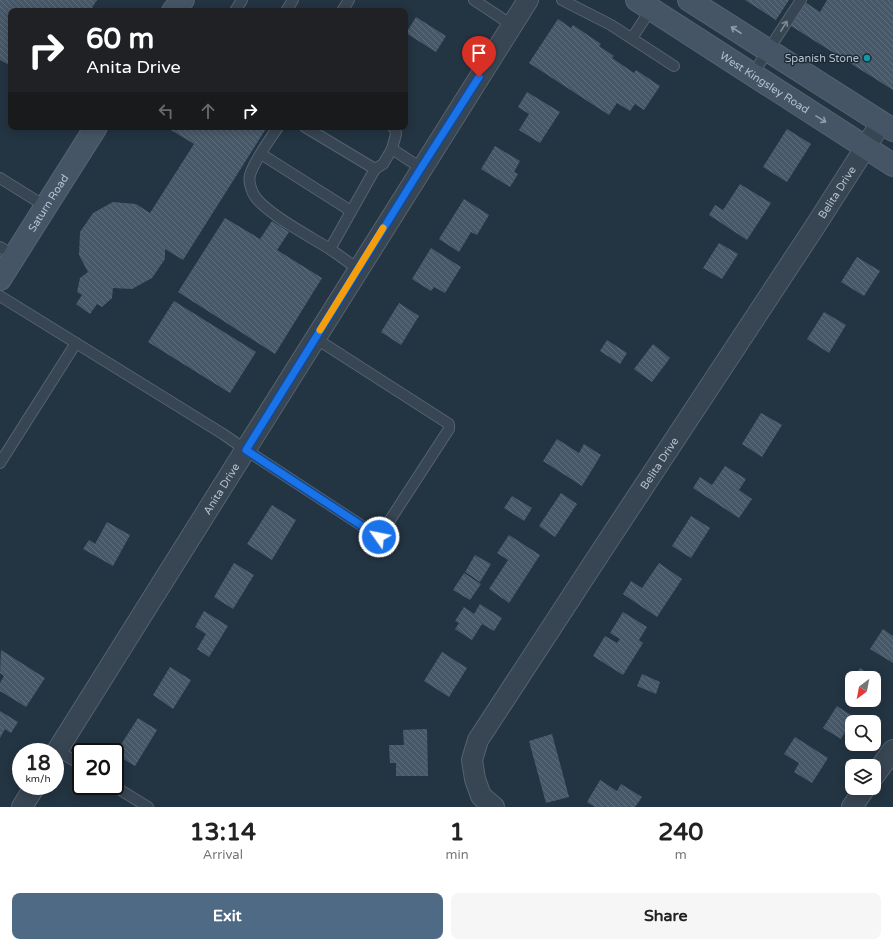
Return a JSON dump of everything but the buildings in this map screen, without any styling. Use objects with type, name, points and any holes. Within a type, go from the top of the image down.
[{"type":"main road","points":[[689,0],[887,126]]},
{"type":"main road","name":"West Kingsley Road","points":[[644,5],[893,165]]},
{"type":"main road","name":"Saturn Road","points":[[0,279],[7,252],[45,206],[94,130]]},
{"type":"street","name":"Anita Drive","points":[[62,743],[246,450],[358,268],[528,0]]},
{"type":"street","name":"Belita Drive","points":[[494,807],[481,796],[475,779],[472,760],[478,740],[814,228],[865,147],[887,126]]},
{"type":"street","points":[[881,766],[893,750]]},
{"type":"street","points":[[22,807],[29,795]]},
{"type":"street","points":[[852,807],[860,795]]},
{"type":"lane","points":[[474,0],[512,25]]},
{"type":"lane","points":[[562,0],[611,24],[674,66]]},
{"type":"lane","points":[[752,75],[801,0]]},
{"type":"lane","points":[[632,38],[644,5]]},
{"type":"lane","points":[[276,130],[249,176],[250,185],[255,197],[281,218],[358,268]]},
{"type":"lane","points":[[309,130],[375,169]]},
{"type":"lane","points":[[330,249],[375,169],[383,164],[392,149],[396,134],[395,130]]},
{"type":"lane","points":[[392,149],[421,168]]},
{"type":"lane","points":[[261,154],[351,211]]},
{"type":"lane","points":[[0,178],[45,206]]},
{"type":"lane","points":[[0,296],[223,434],[379,537],[449,429],[449,424],[315,338]]},
{"type":"lane","points":[[0,463],[76,343]]},
{"type":"lane","points":[[124,792],[148,807]]},
{"type":"slow traffic","points":[[320,330],[383,228]]},
{"type":"place","name":"Spanish Stone","points":[[867,58]]},
{"type":"route","points":[[379,537],[246,450],[479,77]]}]
